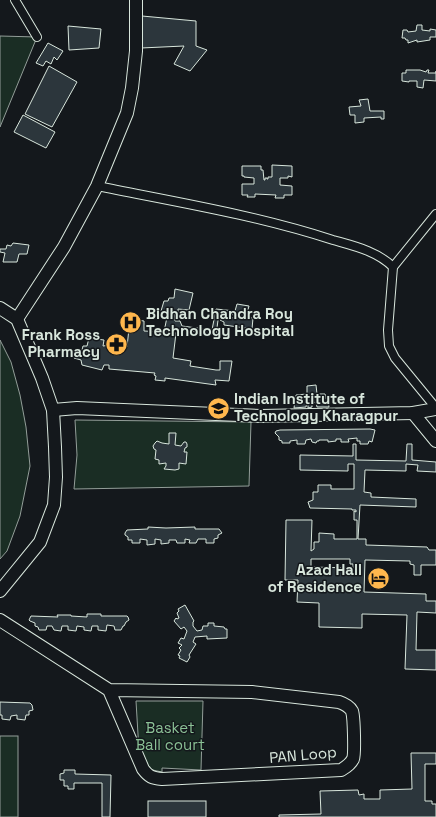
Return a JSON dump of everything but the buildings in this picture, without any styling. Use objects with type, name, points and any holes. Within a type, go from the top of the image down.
[{"type":"street","points":[[15,0],[37,37]]},
{"type":"street","points":[[17,319],[64,247],[97,186],[127,113],[132,88],[136,51],[136,0]]},
{"type":"street","points":[[97,186],[245,216],[302,230],[361,248],[378,255],[393,267]]},
{"type":"street","points":[[53,410],[78,408],[261,416],[413,413],[436,408],[394,358],[389,346],[388,330],[393,267],[436,214]]},
{"type":"street","points":[[0,308],[17,319],[42,378],[53,410],[56,477],[54,505],[40,542],[0,591]]},
{"type":"street","points":[[413,413],[436,441]]},
{"type":"street","points":[[0,620],[109,690]]},
{"type":"street","name":"PAN Loop","points":[[109,690],[252,692],[339,702],[347,705],[352,712],[354,719],[354,758],[349,765],[341,770],[162,780],[151,778],[143,769],[109,690]]},
{"type":"green space","points":[[0,36],[37,37],[0,127]]},
{"type":"green space","points":[[0,340],[11,362],[20,395],[26,427],[30,466],[20,516],[7,551],[0,559]]},
{"type":"green space","points":[[75,420],[251,422],[249,486],[74,489],[77,455]]},
{"type":"green space","name":"Basket Ball court","points":[[136,701],[203,701],[201,770],[162,768],[162,772],[148,769],[139,751]]},
{"type":"green space","points":[[0,736],[18,736],[18,817],[0,817]]},
{"type":"place","name":"Bidhan Chandra Roy Technology Hospital","points":[[130,323]]},
{"type":"place","name":"Frank Ross Pharmacy","points":[[116,344]]},
{"type":"place","name":"Indian Institute of Technology Kharagpur","points":[[218,408]]},
{"type":"place","name":"Azad Hall of Residence","points":[[378,579]]}]
